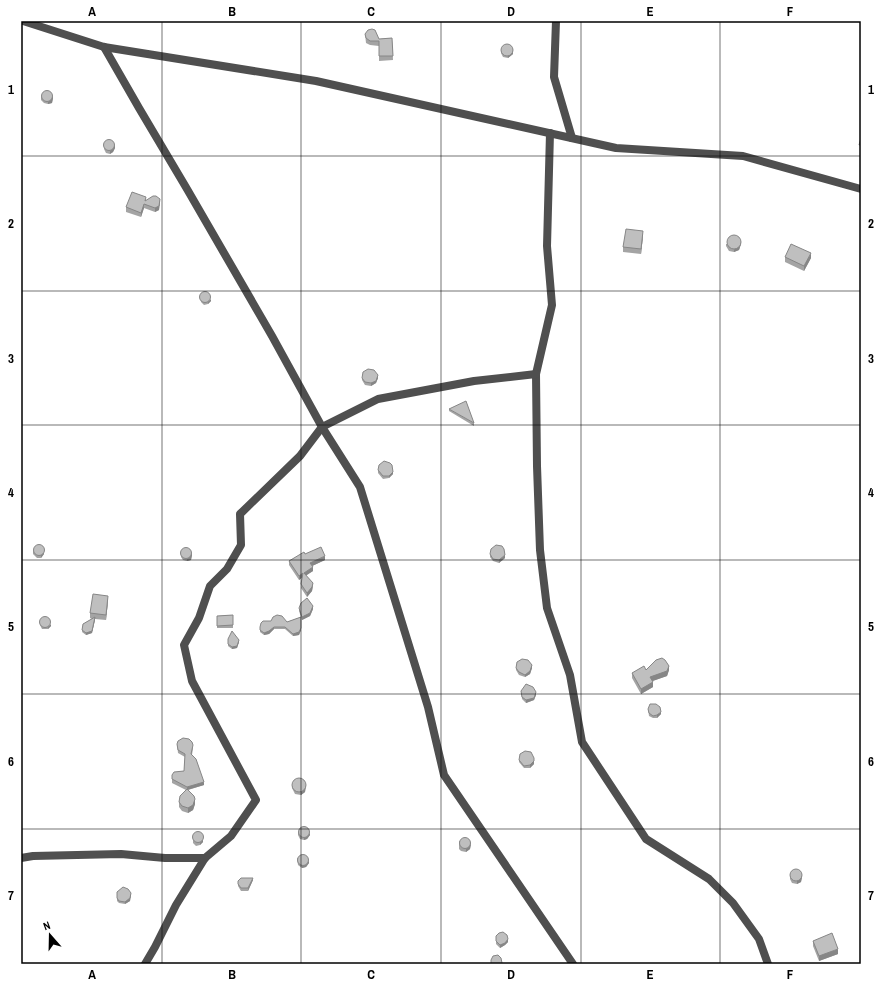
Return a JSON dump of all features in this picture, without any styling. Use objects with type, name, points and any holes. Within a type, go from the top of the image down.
[{"type":"street","points":[[23,21],[104,46],[316,82],[616,148],[742,156],[861,189]]},
{"type":"street","points":[[556,21],[554,77],[572,138]]},
{"type":"street","points":[[104,46],[268,330],[322,427],[360,487],[428,707],[444,775],[572,964]]},
{"type":"street","points":[[550,133],[547,246],[552,305],[536,374],[540,550],[547,608],[570,675],[582,742],[646,838],[709,879],[733,903],[759,939],[768,964]]},
{"type":"street","points":[[145,964],[176,905],[205,858],[231,836],[256,800],[192,681],[184,645],[199,618],[210,586],[227,569],[241,545],[240,514],[300,456],[322,427],[378,399],[474,381],[536,374]]},
{"type":"street","points":[[21,858],[33,856],[121,854],[165,858],[205,858]]},
{"type":"building","points":[[368,30],[375,30],[379,39],[392,38],[393,56],[379,56],[379,41],[370,41],[366,38],[365,34]]},
{"type":"building","points":[[507,44],[511,46],[513,50],[511,54],[507,56],[503,54],[501,50],[503,46]]},
{"type":"building","points":[[47,90],[51,92],[53,96],[51,100],[47,102],[43,100],[41,96],[43,92]]},
{"type":"building","points":[[107,140],[111,140],[113,141],[113,149],[107,150],[104,147],[104,143]]},
{"type":"building","points":[[132,192],[146,197],[145,201],[153,196],[156,196],[160,199],[159,206],[155,208],[144,204],[141,213],[126,207]]},
{"type":"building","points":[[626,229],[643,231],[641,249],[623,247]]},
{"type":"building","points":[[731,235],[737,235],[741,239],[741,245],[737,249],[731,249],[727,245],[727,239]]},
{"type":"building","points":[[791,244],[811,253],[804,266],[785,257]]},
{"type":"building","points":[[205,291],[209,293],[211,297],[209,301],[205,303],[201,301],[199,297],[201,293]]},
{"type":"building","points":[[368,369],[374,370],[378,375],[376,381],[371,383],[365,382],[362,378],[363,372]]},
{"type":"building","points":[[466,401],[474,423],[449,409]]},
{"type":"building","points":[[384,461],[392,465],[393,472],[389,476],[383,476],[378,470],[379,465]]},
{"type":"building","points":[[37,545],[41,545],[43,546],[43,554],[37,555],[34,552],[34,548]]},
{"type":"building","points":[[496,545],[502,546],[504,549],[505,555],[499,560],[493,559],[490,554],[491,549]]},
{"type":"building","points":[[186,547],[190,549],[192,553],[190,557],[186,559],[182,557],[180,553],[182,549]]},
{"type":"building","points":[[321,547],[325,556],[310,563],[313,567],[304,573],[313,583],[312,587],[307,593],[301,584],[303,573],[299,576],[289,561],[304,552],[305,554]]},
{"type":"building","points":[[93,594],[108,596],[106,615],[90,613]]},
{"type":"building","points":[[307,598],[313,606],[310,613],[302,617],[299,608],[301,603]]},
{"type":"building","points":[[233,615],[233,625],[217,626],[217,616]]},
{"type":"building","points":[[277,615],[282,616],[287,622],[301,617],[301,628],[299,632],[293,634],[285,627],[274,627],[264,633],[260,630],[261,623],[263,621],[271,621],[273,617]]},
{"type":"building","points":[[43,617],[47,617],[49,618],[49,626],[43,627],[40,624],[40,620]]},
{"type":"building","points":[[95,617],[92,631],[86,633],[82,630],[83,624]]},
{"type":"building","points":[[232,631],[239,640],[237,646],[232,647],[228,644],[228,639]]},
{"type":"building","points":[[662,658],[669,666],[667,671],[650,677],[653,682],[641,689],[632,673],[644,666],[646,670],[656,660]]},
{"type":"building","points":[[522,659],[528,660],[532,665],[530,671],[525,675],[519,672],[516,668],[517,662]]},
{"type":"building","points":[[526,684],[533,687],[536,692],[534,698],[526,700],[522,697],[521,691]]},
{"type":"building","points":[[650,704],[656,704],[660,707],[661,712],[653,716],[649,713],[648,709]]},
{"type":"building","points":[[183,738],[189,739],[192,742],[193,745],[191,754],[196,759],[204,782],[187,787],[172,779],[174,772],[184,771],[185,754],[178,750],[177,744],[178,741]]},
{"type":"building","points":[[525,751],[531,752],[534,761],[530,765],[524,766],[519,760],[520,754]]},
{"type":"building","points":[[299,778],[304,780],[306,785],[304,790],[299,792],[294,790],[292,785],[294,780]]},
{"type":"building","points":[[187,789],[195,799],[193,805],[188,808],[182,806],[179,802],[180,796]]},
{"type":"building","points":[[304,826],[308,828],[310,832],[308,836],[304,838],[300,836],[298,832],[300,828]]},
{"type":"building","points":[[196,832],[200,832],[202,833],[202,841],[196,842],[193,839],[193,835]]},
{"type":"building","points":[[465,837],[469,839],[471,843],[469,847],[465,849],[461,847],[459,843],[461,839]]},
{"type":"building","points":[[303,854],[307,856],[309,860],[307,864],[303,866],[299,864],[297,860],[299,856]]},
{"type":"building","points":[[794,869],[798,869],[802,875],[798,881],[794,881],[790,877],[790,873]]},
{"type":"building","points":[[241,878],[253,878],[248,888],[241,888],[238,884],[238,881]]},
{"type":"building","points":[[123,887],[128,889],[131,893],[130,898],[125,902],[119,901],[117,898],[117,892]]},
{"type":"building","points":[[503,932],[507,935],[508,939],[505,943],[500,945],[496,941],[496,936]]},
{"type":"building","points":[[832,933],[838,949],[819,956],[813,941]]},
{"type":"building","points":[[498,955],[501,958],[502,963],[491,964],[493,956]]}]
